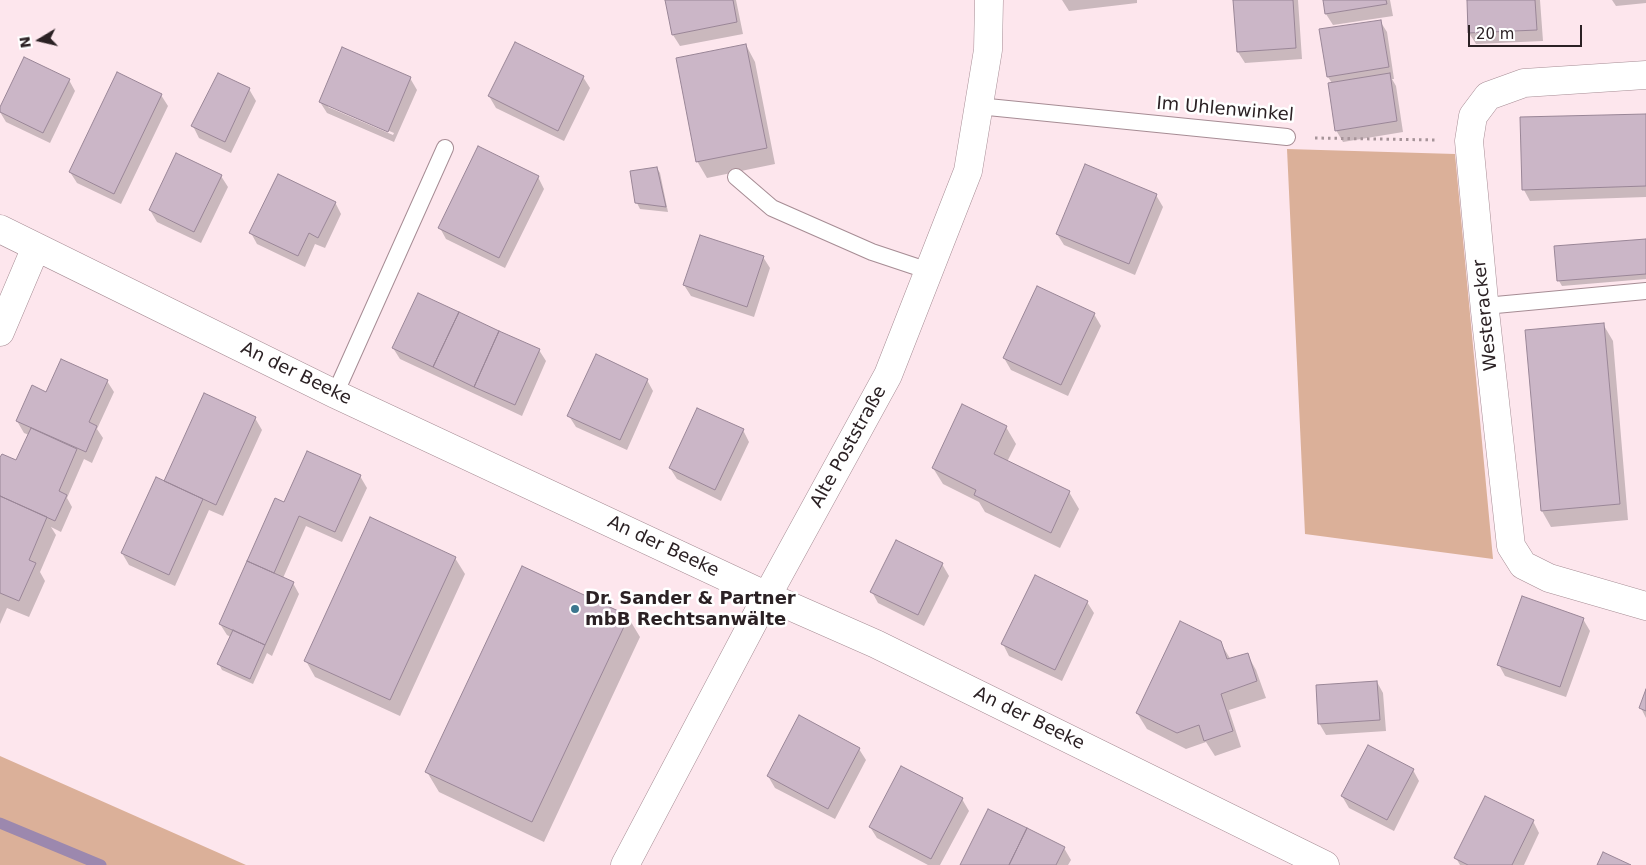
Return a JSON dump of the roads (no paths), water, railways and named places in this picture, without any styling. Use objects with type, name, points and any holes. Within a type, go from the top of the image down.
[{"type":"street","name":"Alte Poststraße","points":[[625,865],[767,596],[888,375],[968,171],[988,50],[989,0]]},
{"type":"street","name":"Westeracker","points":[[1646,74],[1524,83],[1488,96],[1474,116],[1469,141],[1511,546],[1523,565],[1549,578],[1646,606]]},
{"type":"street","name":"An der Beeke","points":[[0,229],[335,394],[767,596],[876,644],[1325,865]]},
{"type":"street","points":[[0,332],[36,247]]},
{"type":"lane","name":"Im Uhlenwinkel","points":[[978,106],[1287,137]]},
{"type":"lane","points":[[335,394],[445,148]]},
{"type":"lane","points":[[736,177],[772,208],[872,252],[929,271]]},
{"type":"lane","points":[[1485,306],[1646,291]]},
{"type":"waterway","points":[[0,823],[101,865]]},
{"type":"place","name":"Dr. Sander & Partner mbB Rechtsanwälte","points":[[575,609]]}]
